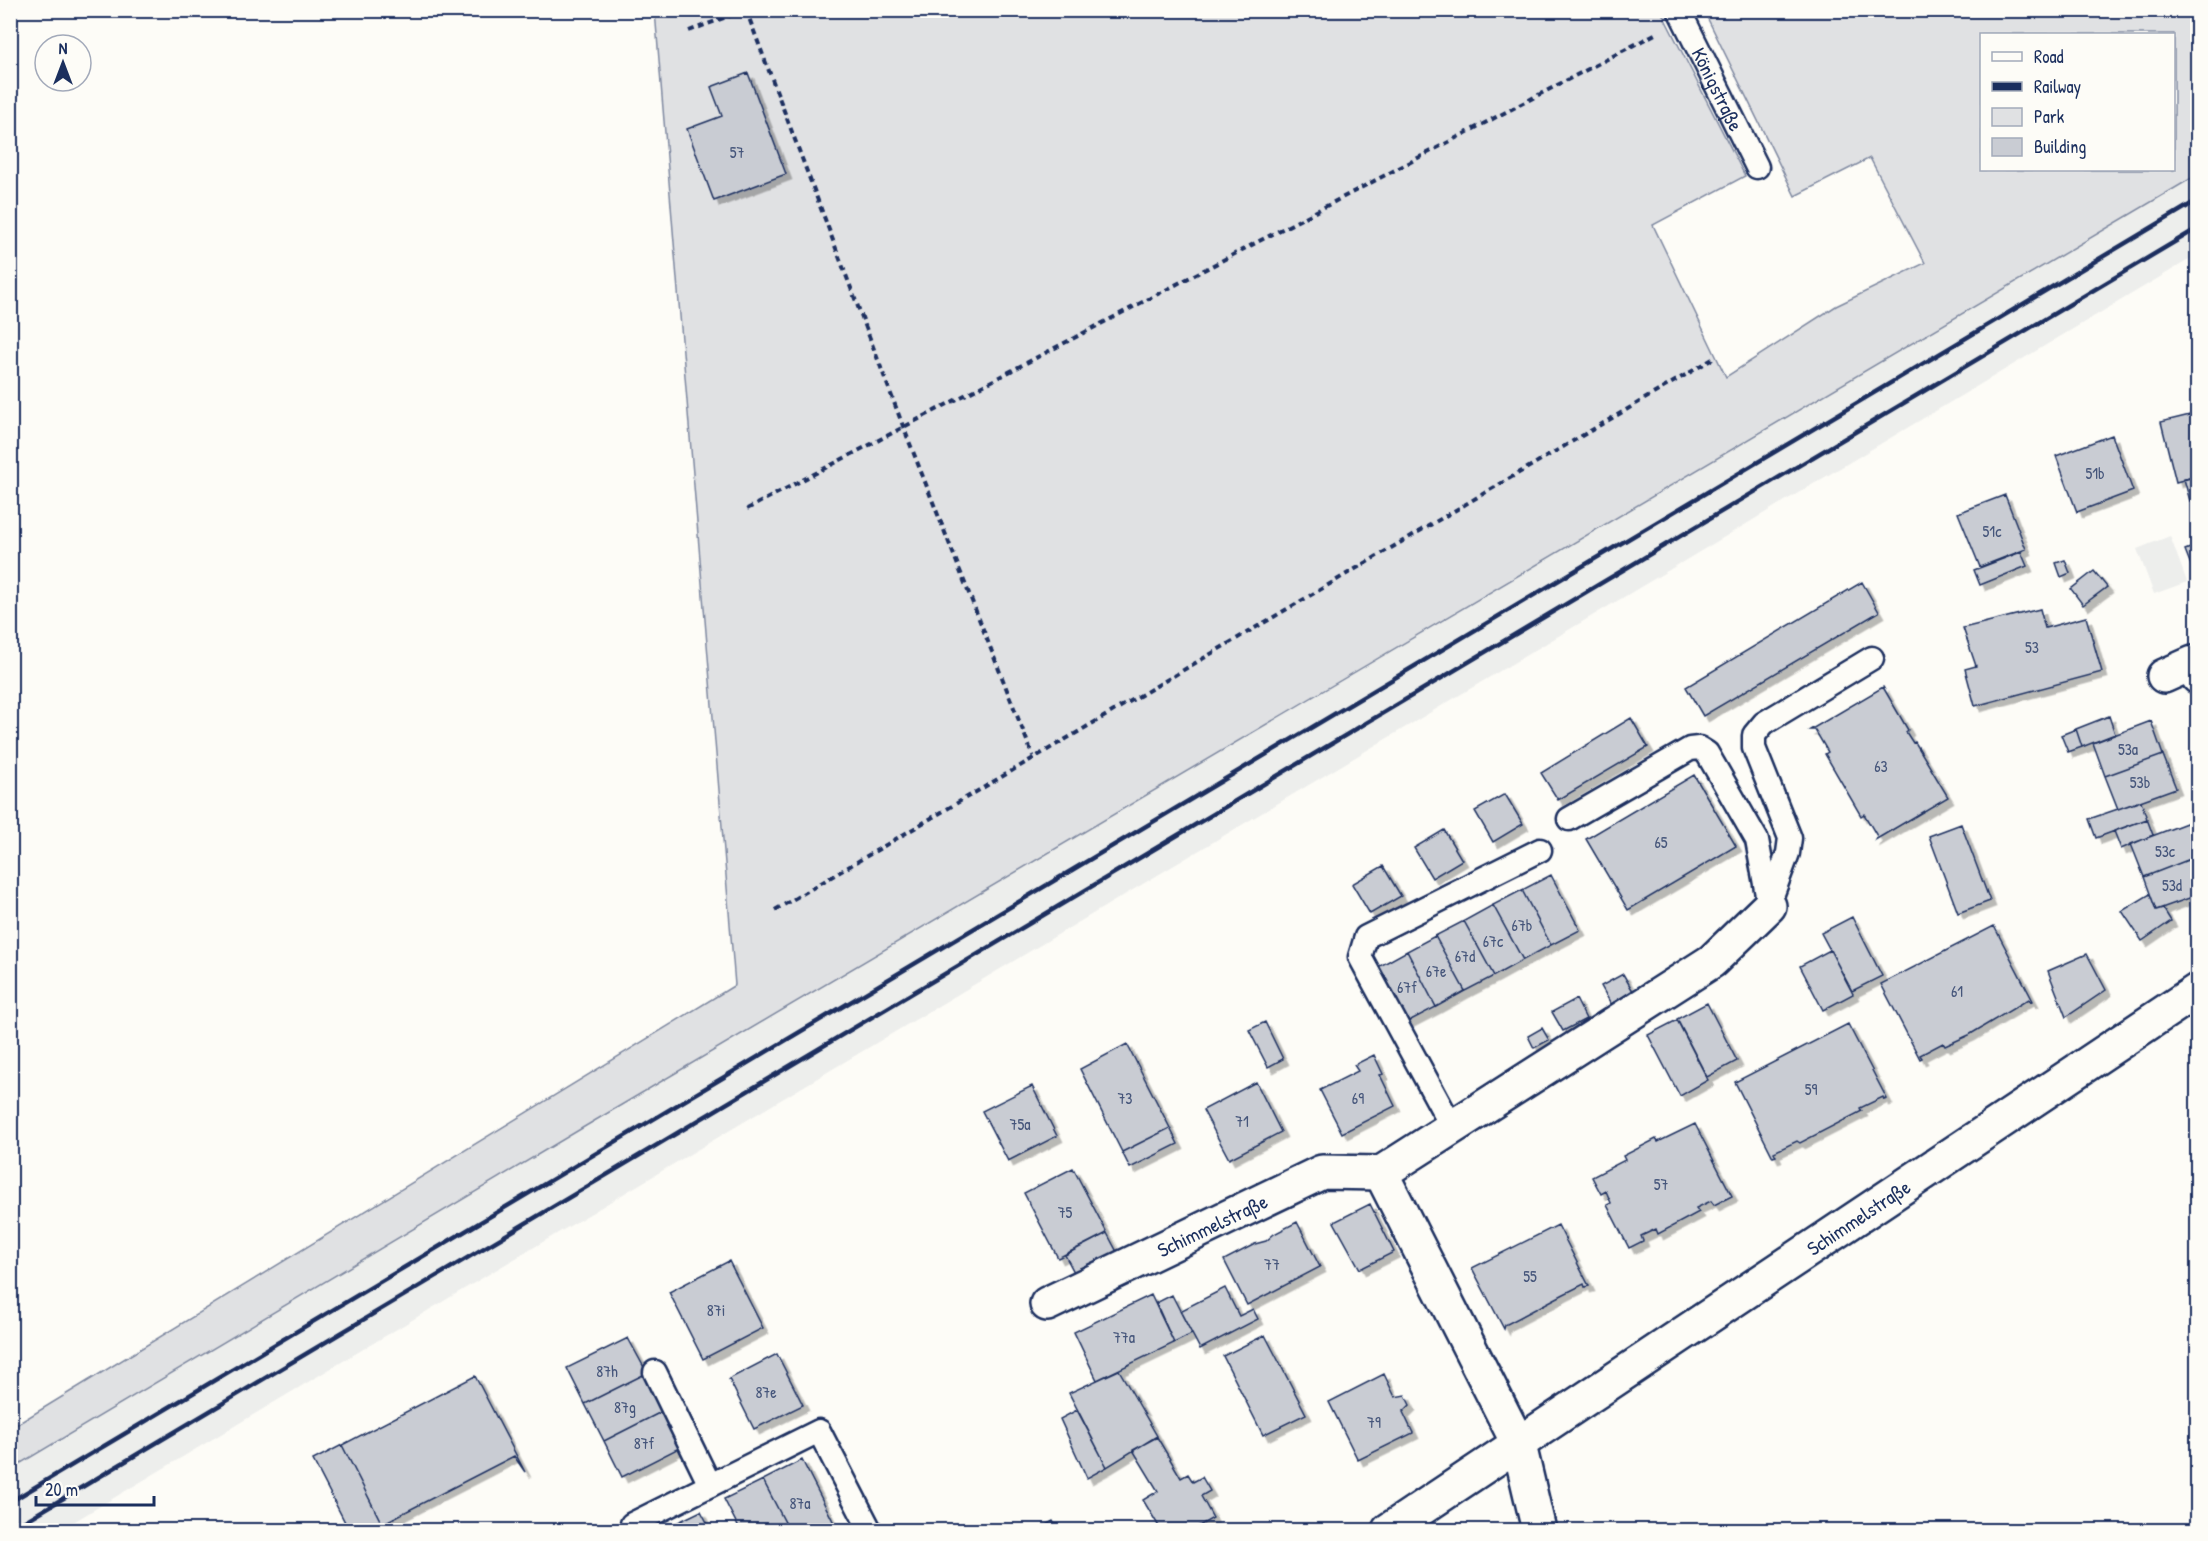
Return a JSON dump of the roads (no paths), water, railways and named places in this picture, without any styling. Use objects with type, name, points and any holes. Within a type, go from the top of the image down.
[{"type":"street","points":[[2164,676],[2193,663],[2198,677]]},
{"type":"street","points":[[1539,1530],[1519,1444],[1381,1173],[1712,961],[1769,906]]},
{"type":"street","name":"Schimmelstraße","points":[[1389,1530],[2198,990]]},
{"type":"street","name":"Schimmelstraße","points":[[1047,1304],[1322,1172],[1381,1173]]},
{"type":"lane","name":"Königstraße","points":[[1681,14],[1757,167]]},
{"type":"lane","points":[[1769,906],[1788,853],[1790,838],[1754,748],[1754,735],[1764,723],[1872,658]]},
{"type":"lane","points":[[1569,819],[1690,749],[1699,748],[1707,753],[1757,840],[1769,906]]},
{"type":"lane","points":[[1452,1127],[1360,957],[1366,937],[1540,850]]},
{"type":"lane","points":[[655,1372],[710,1485]]},
{"type":"lane","points":[[632,1524],[819,1431],[870,1530]]},
{"type":"railway","points":[[10,1502],[2198,200]]},
{"type":"railway","points":[[10,1530],[2198,228]]}]
